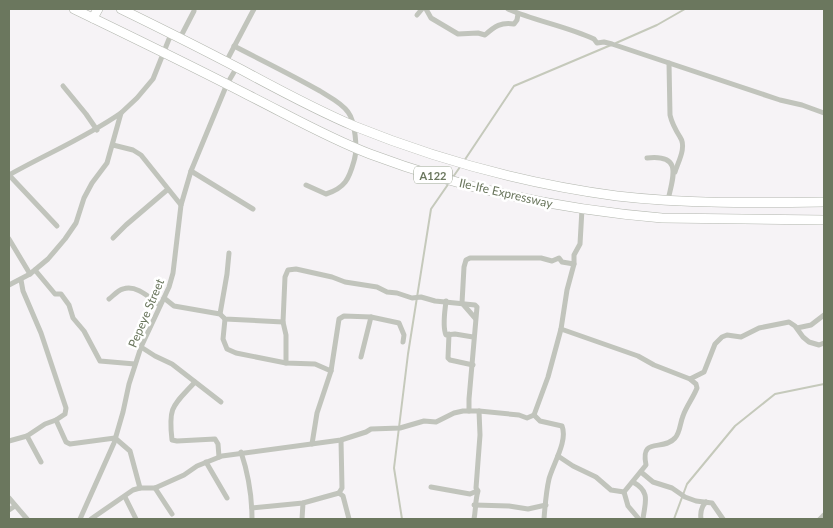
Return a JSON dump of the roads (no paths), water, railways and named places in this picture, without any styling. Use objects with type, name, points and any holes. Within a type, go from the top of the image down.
[{"type":"highway","name":"Ile-Ife Expressway","points":[[74,9],[165,52],[356,148],[458,182],[526,199],[582,209],[662,218],[824,220]]},
{"type":"highway","points":[[94,18],[98,9]]},
{"type":"highway","name":"Ile-Ife Expressway","points":[[121,9],[352,125],[456,161],[517,177],[617,196],[726,203],[824,202]]},
{"type":"highway","points":[[662,218],[665,200]]},
{"type":"street","points":[[226,62],[254,9]]},
{"type":"street","points":[[417,15],[422,9]]},
{"type":"street","points":[[426,9],[431,18],[462,35],[478,33],[485,35],[493,27],[501,24],[514,24],[518,20],[518,14]]},
{"type":"street","points":[[508,9],[518,14],[558,25],[594,39],[597,43],[604,42],[824,113]]},
{"type":"street","points":[[180,38],[194,11]]},
{"type":"street","points":[[57,226],[10,173],[97,130],[121,113],[138,98],[153,79],[171,34]]},
{"type":"street","points":[[234,46],[300,79],[340,104],[349,112],[356,148],[353,166],[345,183],[338,191],[326,194],[306,185]]},
{"type":"street","points":[[665,200],[682,152],[681,138],[676,133],[670,115],[669,63]]},
{"type":"street","name":"Pepeye Street","points":[[82,518],[116,438],[141,347],[169,287],[173,273],[181,205],[191,171],[227,84],[237,68]]},
{"type":"street","points":[[63,86],[97,130]]},
{"type":"street","points":[[9,284],[21,280],[48,259],[76,224],[84,198],[92,183],[107,163],[121,113]]},
{"type":"street","points":[[113,145],[132,150],[141,155],[167,190],[181,205]]},
{"type":"street","points":[[647,158],[655,157],[664,160],[673,166],[674,172]]},
{"type":"street","points":[[191,171],[253,210]]},
{"type":"street","points":[[113,238],[167,190]]},
{"type":"street","points":[[91,519],[140,488],[155,488],[219,457],[241,452],[341,440],[371,429],[400,428],[424,421],[436,422],[454,413],[479,411],[518,415],[527,418],[534,415],[548,377],[561,329],[574,256],[580,244],[582,209]]},
{"type":"street","points":[[9,239],[30,274]]},
{"type":"street","points":[[220,314],[229,253]]},
{"type":"street","points":[[475,318],[462,303],[466,260],[470,258],[541,258],[552,261],[558,258],[562,262],[574,264]]},
{"type":"street","points":[[35,270],[55,294],[61,294],[69,305],[73,318],[84,331],[100,361],[135,364]]},
{"type":"street","points":[[286,362],[286,335],[283,322],[285,277],[288,270],[332,276],[345,282],[377,287],[387,292],[412,298],[421,297],[435,301],[476,306],[469,399],[470,411]]},
{"type":"street","points":[[9,441],[27,436],[45,424],[56,420],[64,414],[66,408],[42,333],[23,291],[21,280]]},
{"type":"street","points":[[109,299],[122,289],[131,288],[138,289],[160,305]]},
{"type":"street","points":[[164,298],[174,306],[220,314],[226,319],[283,322]]},
{"type":"street","points":[[446,301],[444,332],[446,335],[473,337]]},
{"type":"street","points":[[797,328],[811,325],[824,315]]},
{"type":"street","points":[[312,444],[317,413],[331,372],[340,319],[344,316],[371,317],[399,323],[404,335],[403,342]]},
{"type":"street","points":[[361,357],[371,317]]},
{"type":"street","points":[[226,319],[223,339],[227,349],[236,353],[286,362],[315,364],[331,372]]},
{"type":"street","points":[[690,379],[704,372],[715,344],[727,335],[741,337],[759,328],[789,322],[809,342],[819,345],[824,343]]},
{"type":"street","points":[[561,329],[638,356],[654,365],[690,379],[696,384],[697,388],[682,416],[677,436],[673,441],[648,448],[645,453],[646,465],[624,492]]},
{"type":"street","points":[[449,334],[448,358],[473,365]]},
{"type":"street","points":[[141,347],[172,364],[221,402]]},
{"type":"street","points":[[194,382],[174,404],[170,416],[172,440],[215,439],[218,444],[219,457]]},
{"type":"street","points":[[474,519],[474,504],[478,491],[476,488],[480,435],[479,411]]},
{"type":"street","points":[[534,415],[540,421],[562,426],[564,434],[550,476],[544,519]]},
{"type":"street","points":[[56,420],[66,442],[70,444],[116,438],[130,451],[140,488]]},
{"type":"street","points":[[27,436],[42,462]]},
{"type":"street","points":[[252,508],[303,503],[339,493],[342,488],[341,440]]},
{"type":"street","points":[[241,452],[246,468],[252,519]]},
{"type":"street","points":[[558,456],[596,477],[611,490],[624,492]]},
{"type":"street","points":[[206,462],[227,498]]},
{"type":"street","points":[[640,472],[653,482],[672,488],[685,497],[716,506],[723,519]]},
{"type":"street","points":[[633,482],[644,490],[646,499],[641,519]]},
{"type":"street","points":[[431,487],[470,494],[478,491]]},
{"type":"street","points":[[155,488],[172,514]]},
{"type":"street","points":[[624,492],[628,506],[641,519]]},
{"type":"street","points":[[339,493],[343,496],[349,519]]},
{"type":"street","points":[[125,497],[136,519]]},
{"type":"street","points":[[9,498],[27,519]]},
{"type":"street","points":[[701,519],[702,506],[706,502]]},
{"type":"street","points":[[302,519],[303,503]]},
{"type":"street","points":[[474,504],[528,509],[546,505]]},
{"type":"street","points":[[9,510],[15,506]]},
{"type":"street","points":[[820,519],[824,516]]},
{"type":"waterway","points":[[616,43],[657,25],[685,9]]},
{"type":"waterway","points":[[464,161],[514,86],[611,45]]},
{"type":"waterway","points":[[453,177],[460,167]]},
{"type":"waterway","points":[[402,519],[394,468],[408,354],[431,209],[449,183]]},
{"type":"waterway","points":[[674,519],[687,484],[735,426],[775,394],[824,384]]}]
